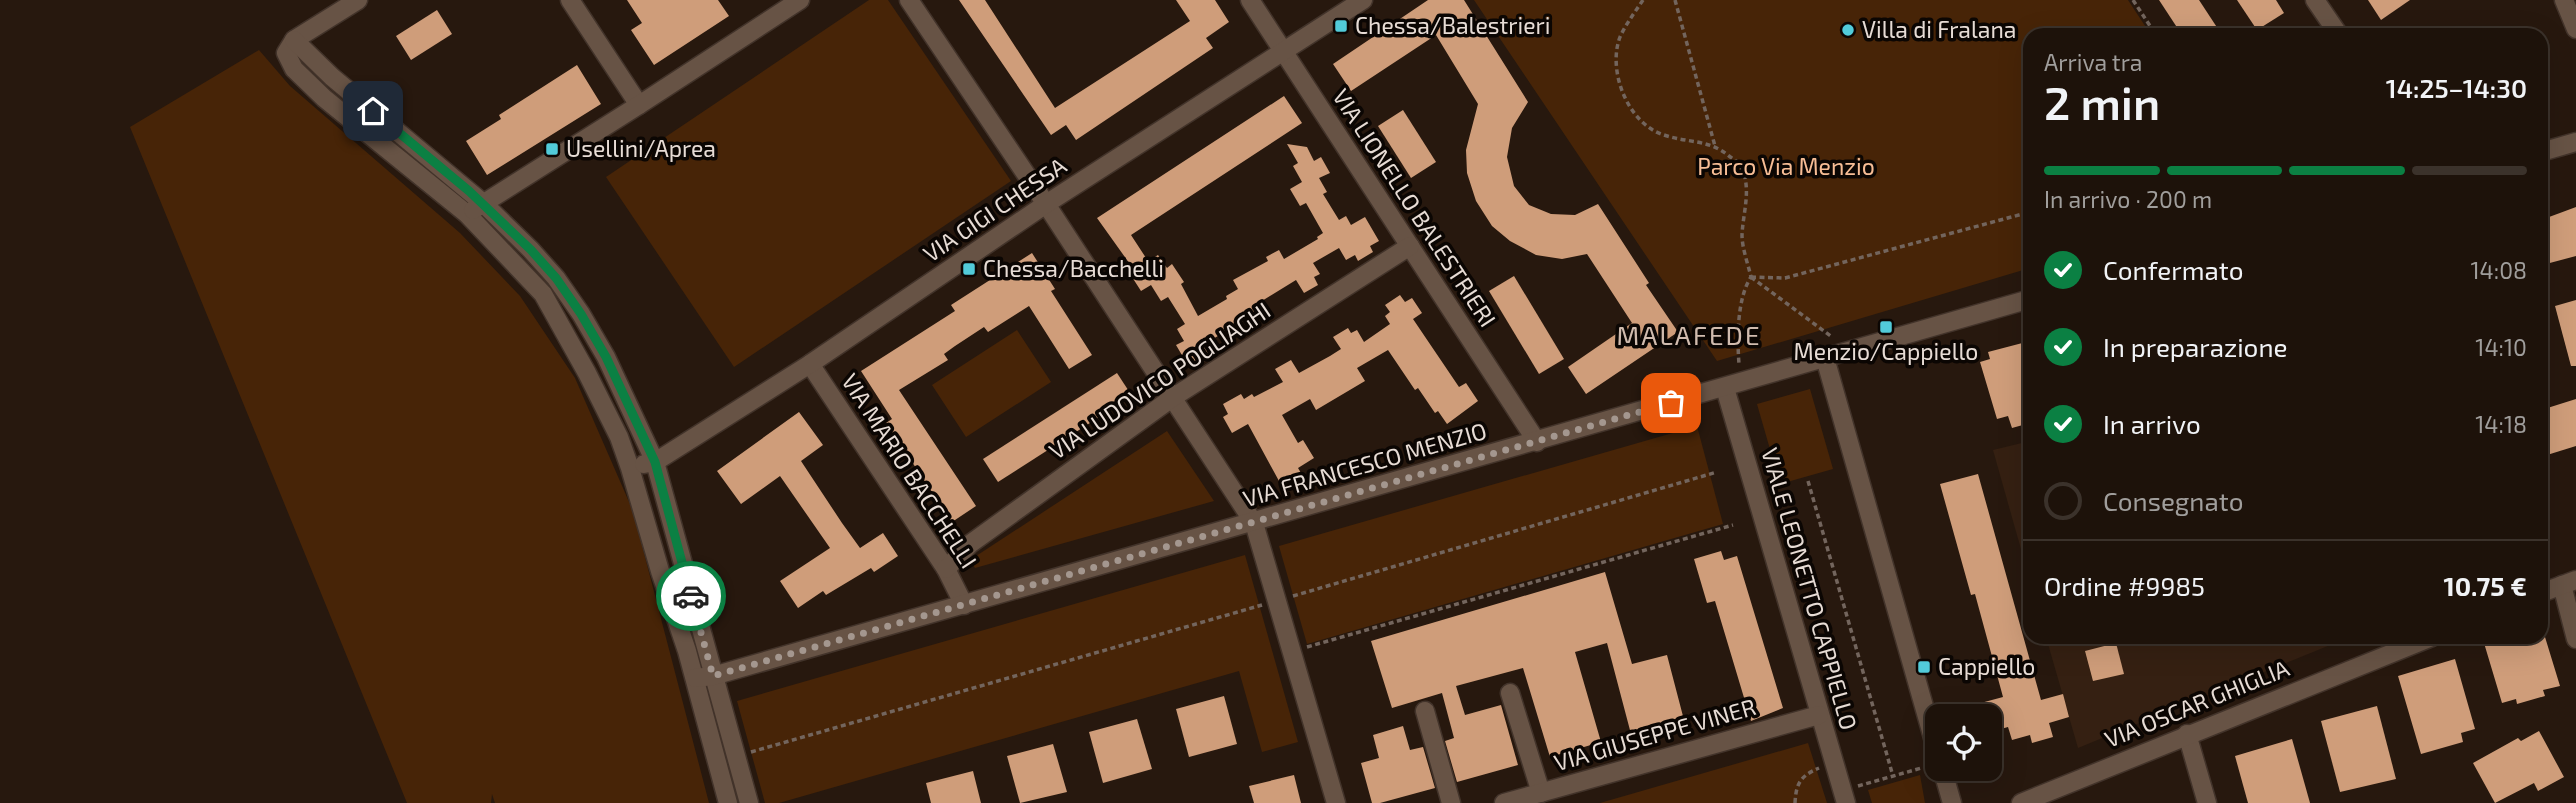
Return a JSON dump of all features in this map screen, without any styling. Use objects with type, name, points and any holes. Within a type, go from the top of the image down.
[{"type":"street","points":[[358,0],[295,40],[286,53],[294,69],[334,107],[467,214],[543,294],[619,437],[695,678],[728,803]]},
{"type":"street","points":[[570,0],[639,106]]},
{"type":"street","points":[[467,214],[639,106],[800,0]]},
{"type":"street","points":[[909,0],[1254,523],[1336,803]]},
{"type":"street","name":"VIA LIONELLO BALESTRIERI","points":[[1250,0],[1537,442]]},
{"type":"street","name":"VIA GIGI CHESSA","points":[[630,468],[655,462],[810,364],[1046,204],[1363,0]]},
{"type":"street","points":[[2315,0],[2334,28]]},
{"type":"street","points":[[2564,0],[2576,29]]},
{"type":"street","points":[[295,40],[332,77],[482,203],[556,278],[581,314],[606,357],[655,462],[749,803]]},
{"type":"street","points":[[2548,150],[2576,142]]},
{"type":"street","name":"VIA LUDOVICO POGLIAGHI","points":[[946,569],[970,544],[1172,398],[1410,246]]},
{"type":"street","name":"VIA FRANCESCO MENZIO","points":[[695,678],[713,676],[1254,523],[2023,301]]},
{"type":"street","points":[[1825,358],[1925,710]]},
{"type":"street","name":"VIA MARIO BACCHELLI","points":[[810,364],[946,569],[964,605]]},
{"type":"street","name":"VIALE LEONETTO CAPPIELLO","points":[[1733,385],[1767,526],[1844,797]]},
{"type":"street","points":[[2548,590],[2569,582],[2576,639]]},
{"type":"street","name":"VIA OSCAR GHIGLIA","points":[[2021,803],[2413,644]]},
{"type":"street","points":[[1510,693],[1541,793]]},
{"type":"street","points":[[1425,711],[1451,803]]},
{"type":"street","name":"VIA GIUSEPPE VINER","points":[[1504,803],[1819,715]]},
{"type":"street","points":[[2187,734],[2207,803]]},
{"type":"street","points":[[1941,781],[1952,803]]},
{"type":"path","points":[[1643,0],[1620,38],[1617,60],[1619,85],[1635,115],[1647,128],[1665,136],[1704,141],[1740,165],[1747,193],[1742,237],[1751,277],[1851,350]]},
{"type":"path","points":[[1675,0],[1715,147]]},
{"type":"path","points":[[2133,0],[2151,28]]},
{"type":"path","points":[[1751,277],[1785,278],[2023,214]]},
{"type":"path","points":[[1733,385],[1737,338],[1746,286],[1751,277]]},
{"type":"path","points":[[736,757],[1717,472]]},
{"type":"path","points":[[1808,481],[1893,776]]},
{"type":"path","points":[[1291,651],[1733,525]]},
{"type":"path","points":[[1794,803],[1796,785],[1805,774],[1834,762]]},
{"type":"path","points":[[1844,797],[1893,776],[1925,770]]},
{"type":"shaded area","points":[[2023,443],[2023,556],[1993,450]]},
{"type":"shaded area","points":[[2048,644],[2333,644],[2078,748]]},
{"type":"green space","points":[[869,0],[888,0],[1011,181],[734,367],[606,177]]},
{"type":"green space","name":"Parco Via Menzio","points":[[1474,0],[2128,0],[2146,28],[2023,28],[2023,270],[1717,361]]},
{"type":"green space","points":[[259,50],[290,86],[460,233],[520,296],[575,378],[633,511],[709,803],[495,803],[492,794],[491,803],[407,803],[130,127]]},
{"type":"green space","points":[[1017,330],[1051,382],[966,437],[932,385]]},
{"type":"green space","points":[[1810,389],[1833,469],[1780,484],[1757,404]]},
{"type":"green space","points":[[1697,426],[1723,524],[1307,644],[1279,546]]},
{"type":"green space","points":[[1167,431],[1214,501],[975,568],[970,560]]},
{"type":"green space","points":[[1245,555],[1298,742],[1262,752],[1239,671],[779,803],[765,803],[737,701]]},
{"type":"green space","points":[[1808,743],[1827,803],[1600,803]]},
{"type":"green space","points":[[1920,775],[1925,803],[1872,803],[1868,790]]},
{"type":"building","points":[[627,0],[718,0],[729,16],[654,65],[631,30],[642,23]]},
{"type":"building","points":[[959,0],[985,0],[1055,108],[1190,21],[1176,0],[1215,0],[1229,22],[1206,38],[1213,48],[1076,140],[1066,125],[1051,135]]},
{"type":"building","points":[[1428,0],[1464,0],[1528,102],[1512,128],[1507,157],[1514,186],[1529,205],[1551,214],[1575,215],[1598,204],[1649,283],[1646,285],[1678,332],[1586,394],[1568,367],[1632,323],[1587,254],[1562,259],[1536,255],[1510,241],[1492,226],[1476,201],[1467,173],[1466,150],[1478,104],[1436,35],[1351,91],[1333,64]]},
{"type":"building","points":[[2159,0],[2199,0],[2217,28],[2177,28]]},
{"type":"building","points":[[2237,0],[2276,0],[2284,13],[2260,28],[2256,28]]},
{"type":"building","points":[[2368,0],[2410,0],[2381,20]]},
{"type":"building","points":[[437,10],[452,34],[411,60],[396,36]]},
{"type":"building","points":[[577,65],[601,104],[487,175],[466,141],[501,119],[499,115]]},
{"type":"building","points":[[1284,96],[1302,123],[1131,235],[1148,261],[1158,255],[1167,268],[1172,264],[1184,282],[1181,284],[1198,316],[1227,299],[1226,296],[1238,289],[1233,280],[1268,261],[1266,257],[1279,250],[1284,259],[1318,239],[1323,233],[1306,203],[1300,206],[1290,189],[1302,182],[1293,166],[1298,163],[1287,144],[1307,147],[1314,161],[1321,157],[1330,173],[1319,178],[1327,192],[1323,194],[1339,220],[1346,216],[1351,225],[1365,217],[1379,241],[1370,246],[1373,252],[1358,261],[1355,255],[1346,260],[1339,248],[1313,263],[1320,274],[1314,277],[1318,285],[1304,293],[1296,280],[1252,307],[1256,314],[1211,340],[1215,346],[1207,351],[1211,358],[1197,365],[1193,358],[1186,362],[1176,345],[1184,341],[1177,329],[1185,324],[1168,297],[1161,301],[1151,285],[1141,291],[1132,277],[1137,274],[1097,218]]},
{"type":"building","points":[[1403,110],[1436,162],[1411,178],[1378,126]]},
{"type":"building","points":[[2576,207],[2576,256],[2548,263],[2548,217]]},
{"type":"building","points":[[1032,253],[1055,289],[1051,291],[1092,355],[1069,369],[1029,306],[988,332],[984,327],[944,354],[948,360],[899,390],[976,506],[952,522],[886,423],[892,419],[861,371],[955,311],[951,305]]},
{"type":"building","points":[[1514,276],[1564,359],[1539,374],[1489,291]]},
{"type":"building","points":[[1400,295],[1405,302],[1412,298],[1422,313],[1413,319],[1459,387],[1466,383],[1478,401],[1447,424],[1438,411],[1435,413],[1418,388],[1415,390],[1388,350],[1357,368],[1365,381],[1316,410],[1310,399],[1282,415],[1298,443],[1303,440],[1314,458],[1298,468],[1301,473],[1288,481],[1286,477],[1279,481],[1248,424],[1232,433],[1223,417],[1228,414],[1223,404],[1241,394],[1244,399],[1252,394],[1254,397],[1283,382],[1275,369],[1291,360],[1299,373],[1330,356],[1341,349],[1333,337],[1348,328],[1351,333],[1357,330],[1364,342],[1390,324],[1385,316],[1390,312],[1385,305]]},
{"type":"building","points":[[2576,300],[2576,366],[2571,366],[2555,306]]},
{"type":"building","points":[[2023,343],[2023,425],[2012,428],[2008,416],[1997,419],[1980,362],[1990,359],[1988,352]]},
{"type":"building","points":[[1117,373],[1132,396],[998,482],[983,459]]},
{"type":"building","points":[[2576,399],[2576,446],[2548,455],[2548,408]]},
{"type":"building","points":[[799,412],[823,445],[801,461],[842,523],[860,548],[883,533],[898,556],[874,572],[871,568],[826,595],[823,591],[798,608],[780,581],[830,548],[780,476],[741,504],[717,471]]},
{"type":"building","points":[[1978,474],[2023,635],[2023,644],[2025,644],[2041,700],[2063,694],[2069,717],[2049,723],[2053,737],[2032,743],[2030,735],[2012,740],[2008,727],[2002,729],[2002,704],[1977,704],[2003,697],[1975,594],[1971,595],[1940,484]]},
{"type":"building","points":[[1721,551],[1724,560],[1737,556],[1783,708],[1751,721],[1715,601],[1707,603],[1694,559]]},
{"type":"building","points":[[1605,572],[1632,664],[1667,655],[1684,720],[1631,734],[1607,643],[1575,652],[1601,742],[1550,757],[1523,668],[1456,686],[1465,715],[1501,705],[1518,765],[1457,782],[1445,741],[1454,738],[1442,693],[1392,708],[1371,641]]},
{"type":"building","points":[[2116,644],[2124,674],[2093,681],[2085,651]]},
{"type":"building","points":[[2484,644],[2547,644],[2560,686],[2543,690],[2545,696],[2517,704],[2516,699],[2502,703]]},
{"type":"building","points":[[2455,659],[2475,729],[2461,733],[2463,742],[2421,754],[2398,676]]},
{"type":"building","points":[[1224,696],[1237,744],[1189,757],[1176,709]]},
{"type":"building","points":[[2377,706],[2396,779],[2340,792],[2321,721]]},
{"type":"building","points":[[1137,719],[1152,769],[1103,783],[1089,732]]},
{"type":"building","points":[[1403,726],[1410,750],[1423,747],[1435,788],[1372,803],[1361,763],[1379,758],[1373,735]]},
{"type":"building","points":[[2539,731],[2564,777],[2538,791],[2534,783],[2495,803],[2473,763],[2518,738],[2521,741]]},
{"type":"building","points":[[2292,739],[2310,803],[2248,803],[2235,756]]},
{"type":"building","points":[[1053,744],[1067,792],[1020,803],[1007,756]]},
{"type":"building","points":[[973,771],[981,803],[931,803],[926,783]]},
{"type":"building","points":[[1294,775],[1301,803],[1254,803],[1249,786]]},
{"type":"way so far","points":[[691,596],[713,676],[1671,403]]},
{"type":"place","name":"Chessa/Balestrieri","points":[[1341,26]]},
{"type":"place","name":"Villa di Fralana","points":[[1848,30]]},
{"type":"place","name":"Usellini/Aprea","points":[[552,149]]},
{"type":"place","name":"Chessa/Bacchelli","points":[[969,269]]},
{"type":"place","name":"Menzio/Cappiello","points":[[1886,327]]},
{"type":"place","name":"Cappiello","points":[[1924,667]]},
{"type":"district","name":"MALAFEDE","points":[[1689,336]]},
{"type":"route","points":[[373,111],[469,191],[531,250],[556,278],[581,314],[606,357],[655,462],[691,596]]}]
